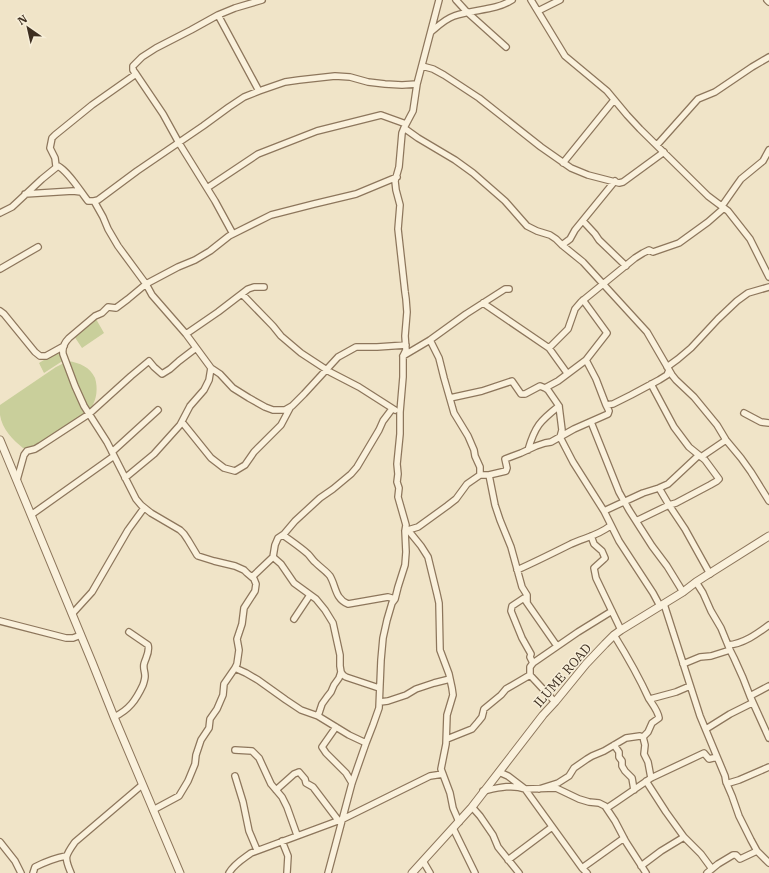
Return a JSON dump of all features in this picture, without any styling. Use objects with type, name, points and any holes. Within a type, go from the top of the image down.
[{"type":"street","points":[[233,234],[163,114],[133,70],[133,66],[149,52],[164,43],[218,15],[262,0]]},
{"type":"street","points":[[328,873],[341,819],[352,783],[377,716],[380,702],[379,688],[383,638],[392,603],[395,599],[405,565],[406,525],[398,498],[399,488],[397,482],[397,464],[400,434],[403,356],[406,350],[405,336],[407,312],[398,234],[400,205],[395,186],[399,167],[401,140],[405,126],[413,111],[417,84],[439,0]]},
{"type":"street","points":[[456,0],[467,12],[506,47]]},
{"type":"street","points":[[431,32],[450,18],[467,12],[498,7],[512,0]]},
{"type":"street","points":[[531,0],[565,56],[600,85],[634,122],[708,196],[728,211],[750,239],[769,277]]},
{"type":"street","points":[[538,11],[560,0]]},
{"type":"street","points":[[218,15],[259,91]]},
{"type":"street","points":[[657,145],[698,99],[715,92],[769,57]]},
{"type":"street","points":[[422,66],[433,69],[444,75],[479,98],[541,147],[580,172],[619,183],[625,181],[664,152]]},
{"type":"street","points":[[56,166],[55,158],[50,148],[52,138],[97,102],[136,74]]},
{"type":"street","points":[[56,166],[62,168],[88,201],[94,202],[228,107],[244,97],[259,91],[284,82],[335,76],[350,77],[368,82],[385,84],[417,84]]},
{"type":"street","points":[[564,163],[614,100]]},
{"type":"street","points":[[207,188],[258,154],[317,131],[381,115],[405,126],[418,138],[455,160],[473,173],[500,196],[527,226],[550,235],[586,265],[647,332],[668,369],[676,380],[704,409],[726,440],[745,463],[769,501]]},
{"type":"street","points":[[549,348],[568,329],[574,309],[583,300],[643,253],[649,250],[653,252],[679,243],[708,222],[723,207],[741,179],[763,161],[769,150]]},
{"type":"street","points":[[0,213],[12,207],[56,166]]},
{"type":"street","points":[[153,810],[176,799],[184,789],[195,764],[196,755],[201,740],[209,728],[210,719],[217,709],[224,684],[238,664],[239,650],[237,639],[242,624],[244,608],[255,591],[256,584],[252,577],[240,567],[198,556],[180,530],[151,514],[136,498],[113,454],[81,399],[63,354],[65,342],[95,316],[102,313],[108,307],[116,308],[146,284],[199,258],[224,239],[271,215],[356,194],[396,177]]},
{"type":"street","points":[[562,245],[570,239],[615,181]]},
{"type":"street","points":[[25,194],[73,191],[81,192]]},
{"type":"street","points":[[94,202],[118,246],[146,284],[152,295],[186,334],[211,368],[220,374],[233,388],[266,407],[273,410],[285,410],[292,406]]},
{"type":"street","points":[[583,221],[599,240],[626,266]]},
{"type":"street","points":[[570,239],[570,251]]},
{"type":"street","points":[[0,269],[38,247]]},
{"type":"street","points":[[186,334],[251,287],[264,287]]},
{"type":"street","points":[[606,405],[613,404],[667,375],[668,369],[738,301],[748,293],[769,287]]},
{"type":"street","points":[[403,356],[430,340],[456,320],[505,289],[509,289]]},
{"type":"street","points":[[242,294],[281,336],[301,353],[326,370],[359,387],[392,409],[400,412]]},
{"type":"street","points":[[544,388],[586,360],[607,333],[583,300]]},
{"type":"street","points":[[483,303],[549,348],[567,373]]},
{"type":"street","points":[[0,311],[40,356],[46,356],[64,346]]},
{"type":"street","points":[[430,340],[439,358],[454,412],[468,436],[474,450],[480,467],[480,475]]},
{"type":"street","points":[[182,422],[211,458],[224,468],[235,471],[245,465],[254,452],[281,425],[292,406],[338,357],[356,347],[406,345]]},
{"type":"street","points":[[17,480],[26,452],[40,446],[89,414],[149,361],[162,374],[196,348]]},
{"type":"street","points":[[406,530],[418,527],[447,506],[456,499],[467,484],[480,475],[489,475],[506,471],[507,468],[505,460],[536,446],[551,442],[574,429],[608,414],[596,379],[586,360]]},
{"type":"street","points":[[125,478],[154,454],[182,422],[190,406],[204,390],[209,380],[211,368]]},
{"type":"street","points":[[450,398],[482,391],[512,381],[521,394],[525,394],[540,386],[548,390],[559,406],[562,430],[560,437],[573,462],[604,511],[619,541],[662,605],[700,716],[725,776],[739,816],[757,851],[769,863]]},
{"type":"street","points":[[636,521],[676,503],[717,481],[718,477],[705,460],[690,447],[674,427],[651,384]]},
{"type":"street","points":[[528,450],[537,427],[559,406]]},
{"type":"street","points":[[252,577],[273,557],[278,538],[283,535],[295,521],[320,498],[351,474],[357,467],[376,436],[383,421],[392,409]]},
{"type":"street","points":[[31,515],[113,454],[158,410]]},
{"type":"street","points":[[744,413],[761,422],[769,424]]},
{"type":"street","points":[[591,422],[624,501],[683,592]]},
{"type":"street","points":[[0,440],[142,785],[180,873]]},
{"type":"street","points":[[604,511],[643,492],[668,484],[697,457],[726,440]]},
{"type":"street","points":[[489,475],[495,505],[511,547],[522,587],[527,595],[527,602],[524,598]]},
{"type":"street","points":[[659,488],[685,529],[710,574]]},
{"type":"street","points":[[72,614],[92,592],[128,530],[144,508]]},
{"type":"street","points":[[517,570],[599,533],[610,526],[610,524]]},
{"type":"street","points":[[406,530],[421,546],[428,557],[437,594],[440,650],[450,679],[453,695],[447,715],[447,739],[441,769],[459,822]]},
{"type":"street","points":[[283,535],[307,553],[326,571],[331,578],[332,584],[336,589],[339,598],[343,602],[348,604],[388,597],[395,599]]},
{"type":"street","points":[[591,536],[594,544],[602,551],[605,558],[594,568],[596,578],[621,630]]},
{"type":"street","name":"ILUME ROAD","points":[[412,873],[472,807],[543,715],[586,664],[614,635],[769,536]]},
{"type":"street","points":[[273,557],[281,564],[294,584],[316,600],[325,610],[333,623],[340,655],[341,672],[332,692],[326,697],[322,704],[318,716]]},
{"type":"street","points":[[696,582],[721,628],[743,678],[752,703],[769,738]]},
{"type":"street","points":[[294,619],[310,595]]},
{"type":"street","points":[[524,598],[557,646]]},
{"type":"street","points":[[524,598],[512,606],[512,610],[522,638],[531,654],[530,657],[533,664]]},
{"type":"street","points":[[555,702],[530,675],[530,667],[557,646],[612,611]]},
{"type":"street","points":[[0,622],[66,638],[73,638],[81,635]]},
{"type":"street","points":[[683,664],[700,657],[711,656],[736,645],[755,635],[769,625]]},
{"type":"street","points":[[114,717],[126,710],[132,704],[138,695],[146,675],[143,669],[149,648],[148,645],[129,632]]},
{"type":"street","points":[[614,635],[658,713],[659,718],[652,723],[648,732],[643,737]]},
{"type":"street","points":[[235,668],[258,680],[301,710],[318,716],[349,735],[366,743]]},
{"type":"street","points":[[341,672],[346,677],[379,688]]},
{"type":"street","points":[[447,739],[472,729],[482,717],[484,709],[506,690],[530,675]]},
{"type":"street","points":[[380,702],[388,701],[406,695],[422,687],[450,679]]},
{"type":"street","points":[[650,699],[676,692],[690,686]]},
{"type":"street","points":[[750,696],[769,686]]},
{"type":"street","points":[[706,729],[730,714],[752,703]]},
{"type":"street","points":[[336,727],[322,747],[346,773],[352,783]]},
{"type":"street","points":[[539,789],[558,783],[569,776],[574,768],[587,759],[626,738],[643,737]]},
{"type":"street","points":[[643,737],[645,744],[644,754],[648,762],[649,780],[666,812],[684,837],[701,854],[712,869]]},
{"type":"street","points":[[614,745],[619,752],[622,766],[632,778],[634,790]]},
{"type":"street","points":[[235,750],[250,750],[259,758],[271,784],[282,797],[287,807],[297,835]]},
{"type":"street","points":[[606,808],[649,780],[704,752],[709,759],[717,757]]},
{"type":"street","points":[[726,782],[729,783],[739,780],[769,767]]},
{"type":"street","points":[[276,790],[294,774],[299,772],[305,779],[306,783],[313,787],[341,819]]},
{"type":"street","points":[[499,772],[508,776],[525,789],[587,873]]},
{"type":"street","points":[[229,873],[238,862],[257,850],[341,819],[430,776],[443,774]]},
{"type":"street","points":[[235,776],[243,802],[249,831],[257,850]]},
{"type":"street","points":[[72,873],[66,860],[66,856],[75,842],[142,785]]},
{"type":"street","points":[[483,791],[507,787],[518,787],[525,789],[556,788],[578,799],[599,803],[606,808],[646,873]]},
{"type":"street","points":[[472,807],[480,816],[498,846],[519,873]]},
{"type":"street","points":[[508,860],[552,827]]},
{"type":"street","points":[[453,828],[475,873]]},
{"type":"street","points":[[641,866],[661,851],[684,837]]},
{"type":"street","points":[[582,868],[624,838]]},
{"type":"street","points":[[282,841],[288,856],[287,873]]},
{"type":"street","points":[[0,842],[15,861],[21,873]]},
{"type":"street","points":[[707,873],[733,855],[736,855],[740,859],[757,851]]},
{"type":"street","points":[[34,873],[35,867],[66,856]]},
{"type":"street","points":[[423,861],[430,873]]},
{"type":"green space","points":[[96,319],[104,333],[82,348],[74,336]]},
{"type":"green space","points":[[59,351],[64,360],[44,373],[39,363]]},
{"type":"green space","points":[[68,361],[84,366],[93,374],[97,390],[93,405],[87,412],[36,446],[23,448],[12,438],[3,425],[0,415],[0,405],[56,367]]}]
